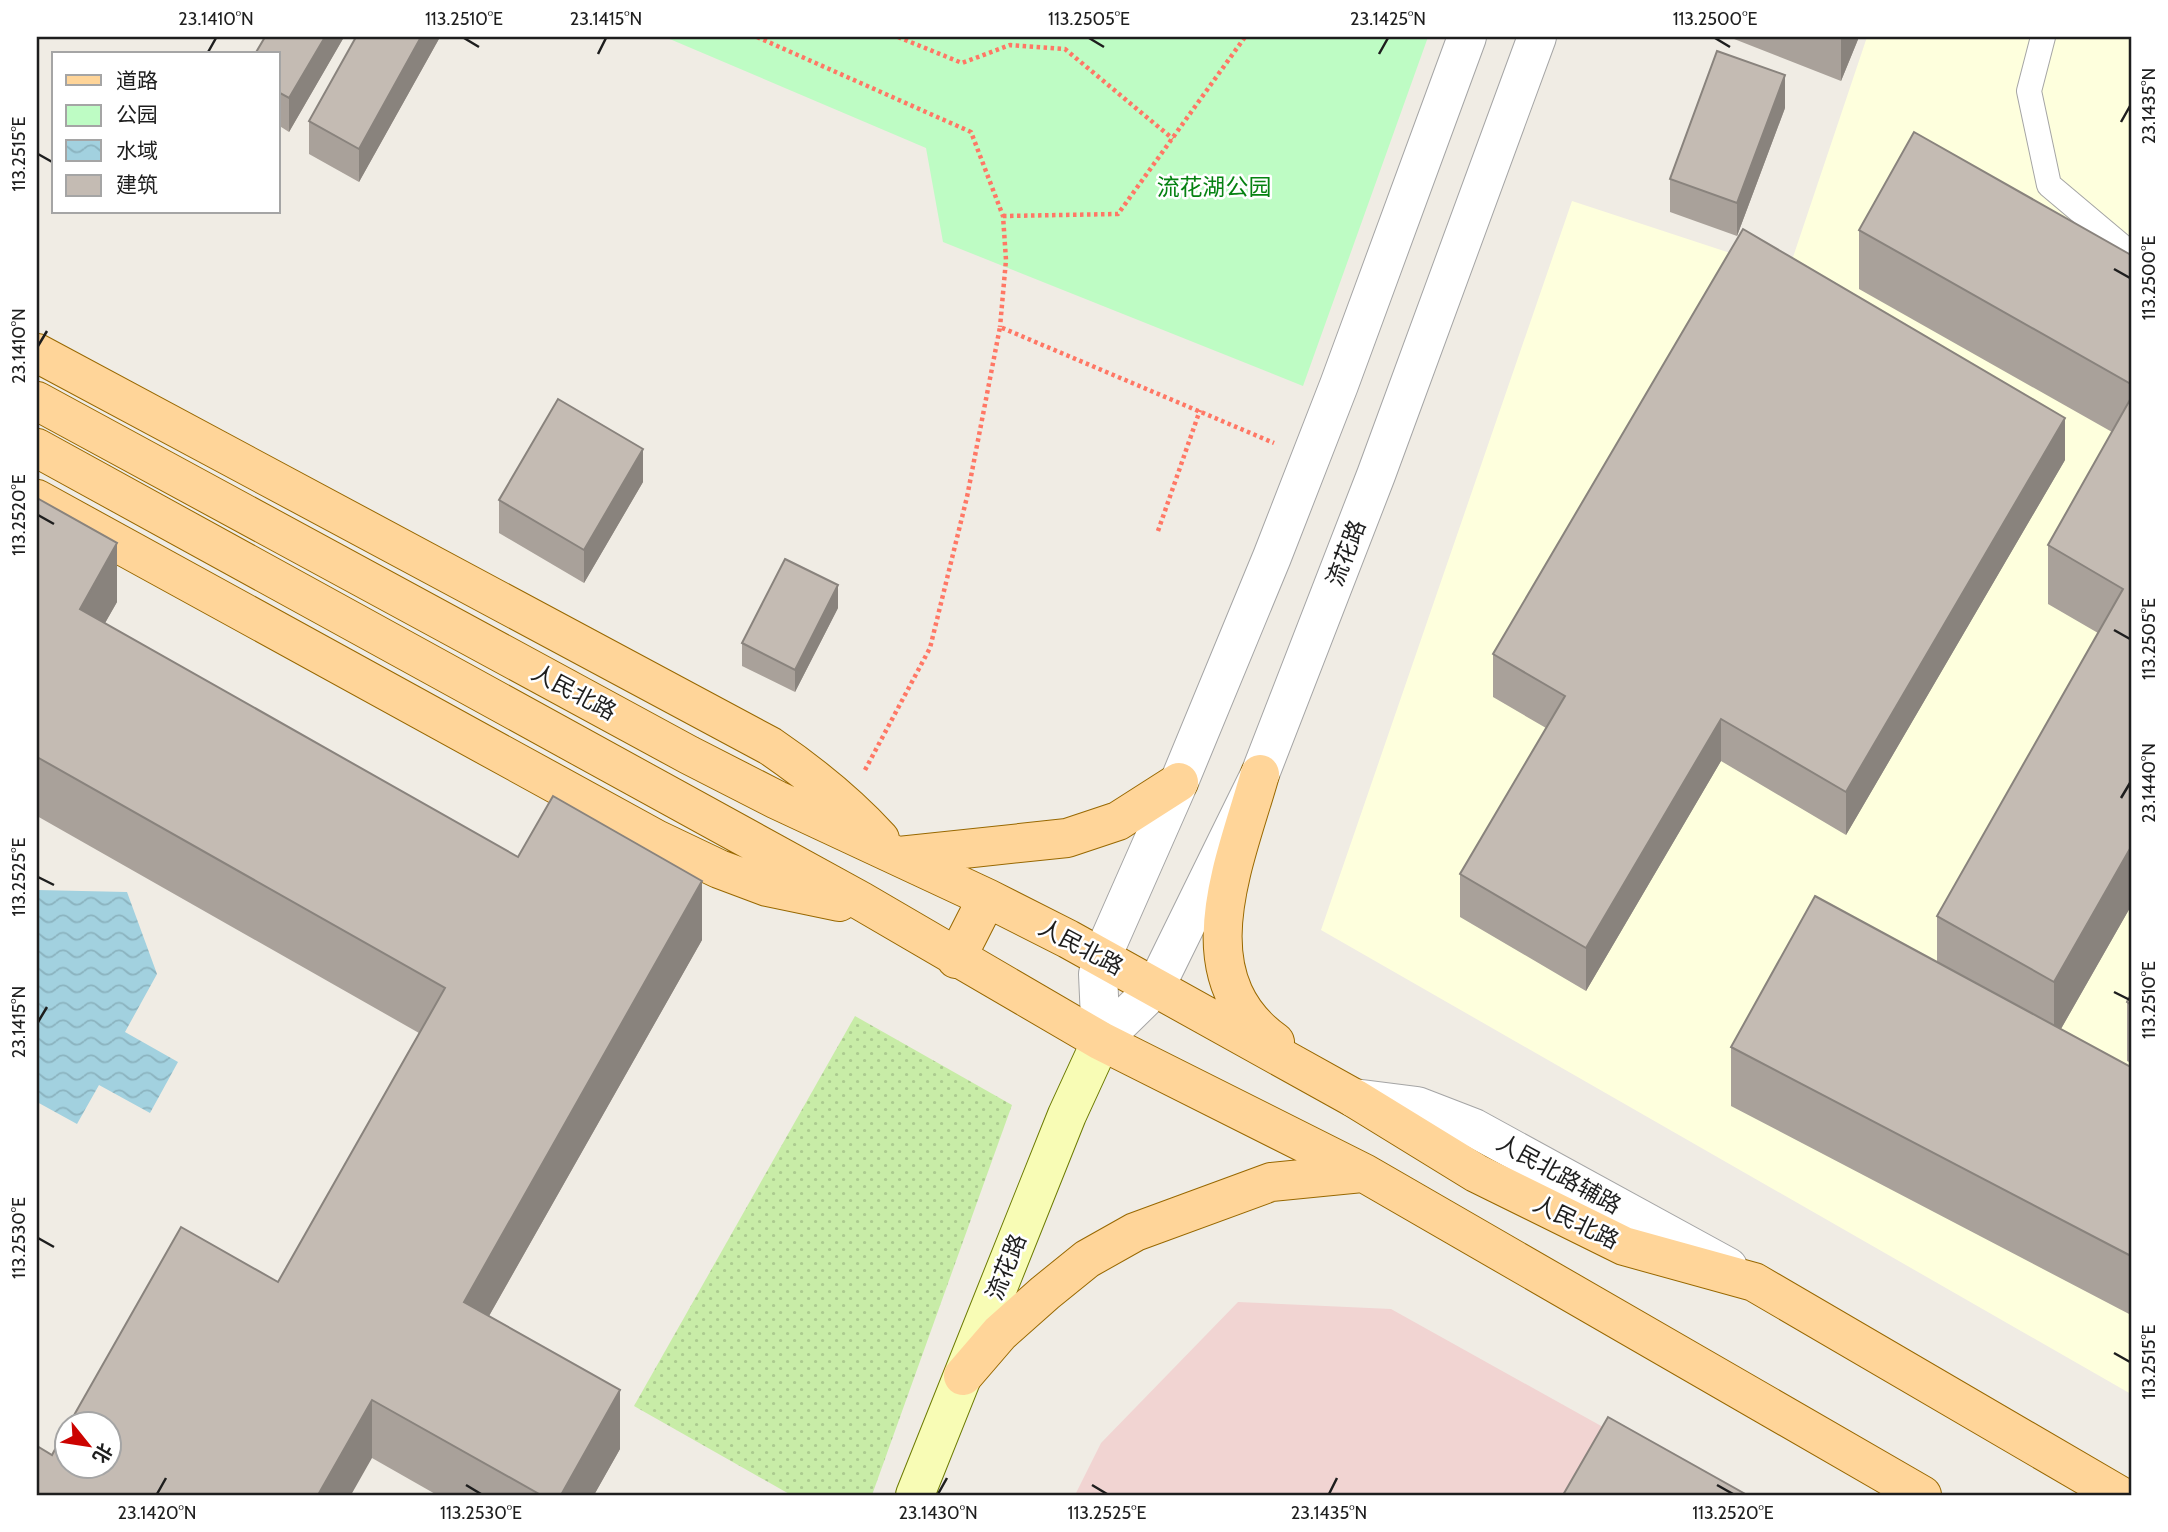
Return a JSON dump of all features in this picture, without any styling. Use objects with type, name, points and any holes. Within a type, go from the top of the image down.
[{"type":"main road","points":[[37,353],[780,753],[852,808],[896,856],[1067,838],[1118,821],[1179,782]]},
{"type":"main road","name":"人民北路","points":[[37,401],[777,800],[988,898],[1102,958],[1354,1098],[1476,1173],[1624,1246],[1754,1282],[2119,1495]]},
{"type":"main road","name":"人民北路","points":[[37,449],[873,909],[1101,1041],[1364,1173],[1922,1495]]},
{"type":"main road","points":[[37,499],[656,839],[719,869],[767,887],[873,909]]},
{"type":"main road","points":[[557,683],[577,645]]},
{"type":"main road","points":[[1260,774],[1227,892],[1220,941],[1226,981],[1243,1011],[1261,1032],[1354,1098]]},
{"type":"main road","points":[[956,959],[988,898]]},
{"type":"main road","name":"流花路","points":[[915,1495],[1066,1115],[1101,1041]]},
{"type":"main road","points":[[963,1376],[1000,1334],[1045,1293],[1087,1259],[1135,1232],[1271,1182],[1364,1173]]},
{"type":"street","name":"流花路","points":[[1101,1041],[1098,974],[1102,958],[1134,878],[1179,782],[1310,459],[1467,37]]},
{"type":"street","name":"流花路","points":[[1101,1041],[1155,988],[1260,774],[1376,475],[1537,37]]},
{"type":"lane","points":[[2043,37],[2029,91],[2049,185],[2131,254]]},
{"type":"path","points":[[757,37],[971,132],[1003,216],[1006,260],[1000,327],[967,497],[930,648],[864,770]]},
{"type":"path","points":[[898,37],[962,63],[1010,45],[1065,49],[1173,139]]},
{"type":"path","points":[[1003,216],[1118,214],[1245,37]]},
{"type":"path","points":[[1000,327],[1310,459]]},
{"type":"path","points":[[1158,531],[1200,410]]},
{"type":"shaded area","points":[[1867,37],[2131,37],[2131,1394],[1321,930],[1572,201],[1788,272]]},
{"type":"shaded area","points":[[1238,1302],[1391,1309],[1725,1495],[1075,1495],[1101,1443]]},
{"type":"green space","name":"流花湖公园","points":[[665,37],[1428,37],[1303,386],[943,242],[926,148]]},
{"type":"green space","points":[[855,1016],[1012,1105],[872,1495],[791,1495],[634,1406]]},
{"type":"water","points":[[37,890],[127,892],[157,974],[125,1032],[178,1062],[150,1113],[99,1085],[77,1124],[37,1102]]},
{"type":"building","points":[[265,37],[325,37],[289,98],[280,93],[280,52],[256,52]]},
{"type":"building","points":[[356,37],[421,37],[359,149],[309,121]]},
{"type":"building","points":[[1717,51],[1785,75],[1737,203],[1670,179]]},
{"type":"building","points":[[1914,132],[2131,255],[2131,384],[1859,230]]},
{"type":"building","points":[[1743,229],[2065,418],[1846,792],[1721,719],[1586,948],[1460,874],[1565,696],[1493,654]]},
{"type":"building","points":[[2131,398],[2131,847],[2054,982],[1937,916],[2123,589],[2048,545]]},
{"type":"building","points":[[558,399],[643,449],[584,550],[499,500]]},
{"type":"building","points":[[37,498],[117,543],[80,609],[518,857],[553,796],[702,881],[464,1302],[620,1390],[561,1495],[541,1495],[372,1400],[318,1495],[37,1495],[37,1446],[52,1455],[52,1480],[122,1480],[122,1410],[77,1410],[181,1227],[278,1282],[445,988],[37,757]]},
{"type":"building","points":[[785,559],[838,585],[795,670],[742,643]]},
{"type":"building","points":[[1815,896],[2131,1067],[2131,1256],[1731,1047]]},
{"type":"building","points":[[1608,1417],[1747,1495],[1563,1495]]}]
